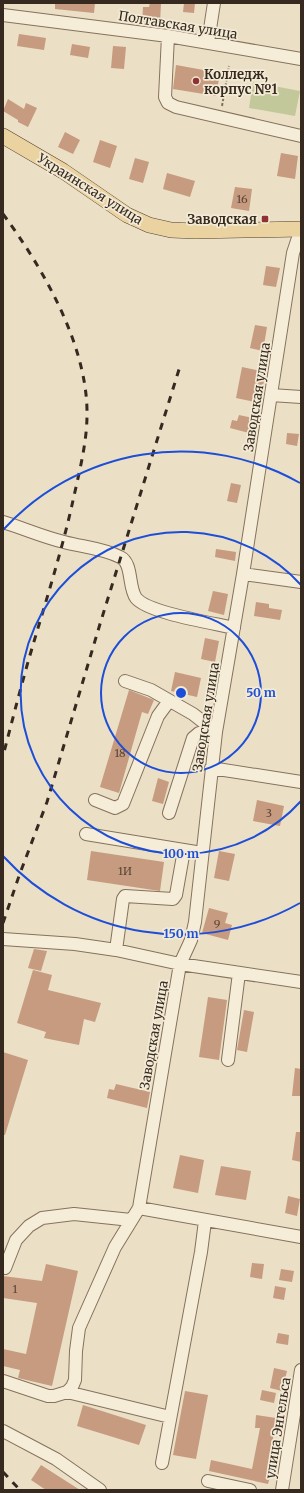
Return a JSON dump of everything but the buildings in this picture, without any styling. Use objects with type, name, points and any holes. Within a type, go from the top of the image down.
[{"type":"main road","name":"Украинская улица","points":[[3,136],[63,171],[128,215],[149,225],[171,230],[188,231],[301,229]]},
{"type":"street","points":[[208,42],[214,3]]},
{"type":"street","name":"Полтавская улица","points":[[3,15],[168,36],[301,59]]},
{"type":"street","points":[[168,36],[164,97],[168,103],[176,107],[301,136]]},
{"type":"street","name":"Заводская улица","points":[[139,1208],[180,964],[193,931],[216,732],[243,574],[293,253],[301,229]]},
{"type":"street","points":[[271,395],[301,397]]},
{"type":"street","points":[[3,522],[64,542],[94,548],[120,557],[126,562],[133,591],[137,599],[150,608],[234,628]]},
{"type":"street","points":[[243,574],[301,582]]},
{"type":"street","points":[[125,681],[139,684],[193,714],[216,732]]},
{"type":"street","points":[[95,800],[116,808],[123,804],[158,716],[169,701]]},
{"type":"street","points":[[169,813],[193,738],[199,733],[216,732]]},
{"type":"street","points":[[212,768],[301,782]]},
{"type":"street","points":[[86,834],[202,853]]},
{"type":"street","points":[[116,950],[123,899],[125,896],[173,900],[176,895],[184,850]]},
{"type":"street","points":[[3,938],[75,944],[116,950],[180,964],[301,982]]},
{"type":"street","points":[[228,1060],[239,973]]},
{"type":"street","points":[[3,1381],[48,1396],[54,1396],[67,1392],[72,1387],[79,1328],[115,1247],[139,1208],[205,1221],[301,1236]]},
{"type":"street","points":[[5,1268],[16,1240],[29,1226],[42,1218],[74,1214],[131,1220]]},
{"type":"street","points":[[162,1463],[201,1252],[205,1221]]},
{"type":"street","name":"улица Энгельса","points":[[282,1490],[301,1370]]},
{"type":"street","points":[[67,1392],[170,1417]]},
{"type":"street","points":[[3,1431],[56,1460],[100,1490]]},
{"type":"street","points":[[208,1481],[250,1490]]},
{"type":"path","points":[[220,117],[229,66]]},
{"type":"green space","points":[[253,82],[300,91],[295,116],[249,108]]},
{"type":"railway","points":[[3,214],[33,258],[60,309],[71,335],[80,362],[85,389],[87,415],[84,449],[67,525],[3,756]]},
{"type":"railway","points":[[3,923],[47,802],[100,624],[181,363]]},
{"type":"railway","points":[[3,1472],[20,1490]]},
{"type":"place","name":"Колледж, корпус №1","points":[[196,81]]},
{"type":"place","name":"Заводская","points":[[265,219]]}]
